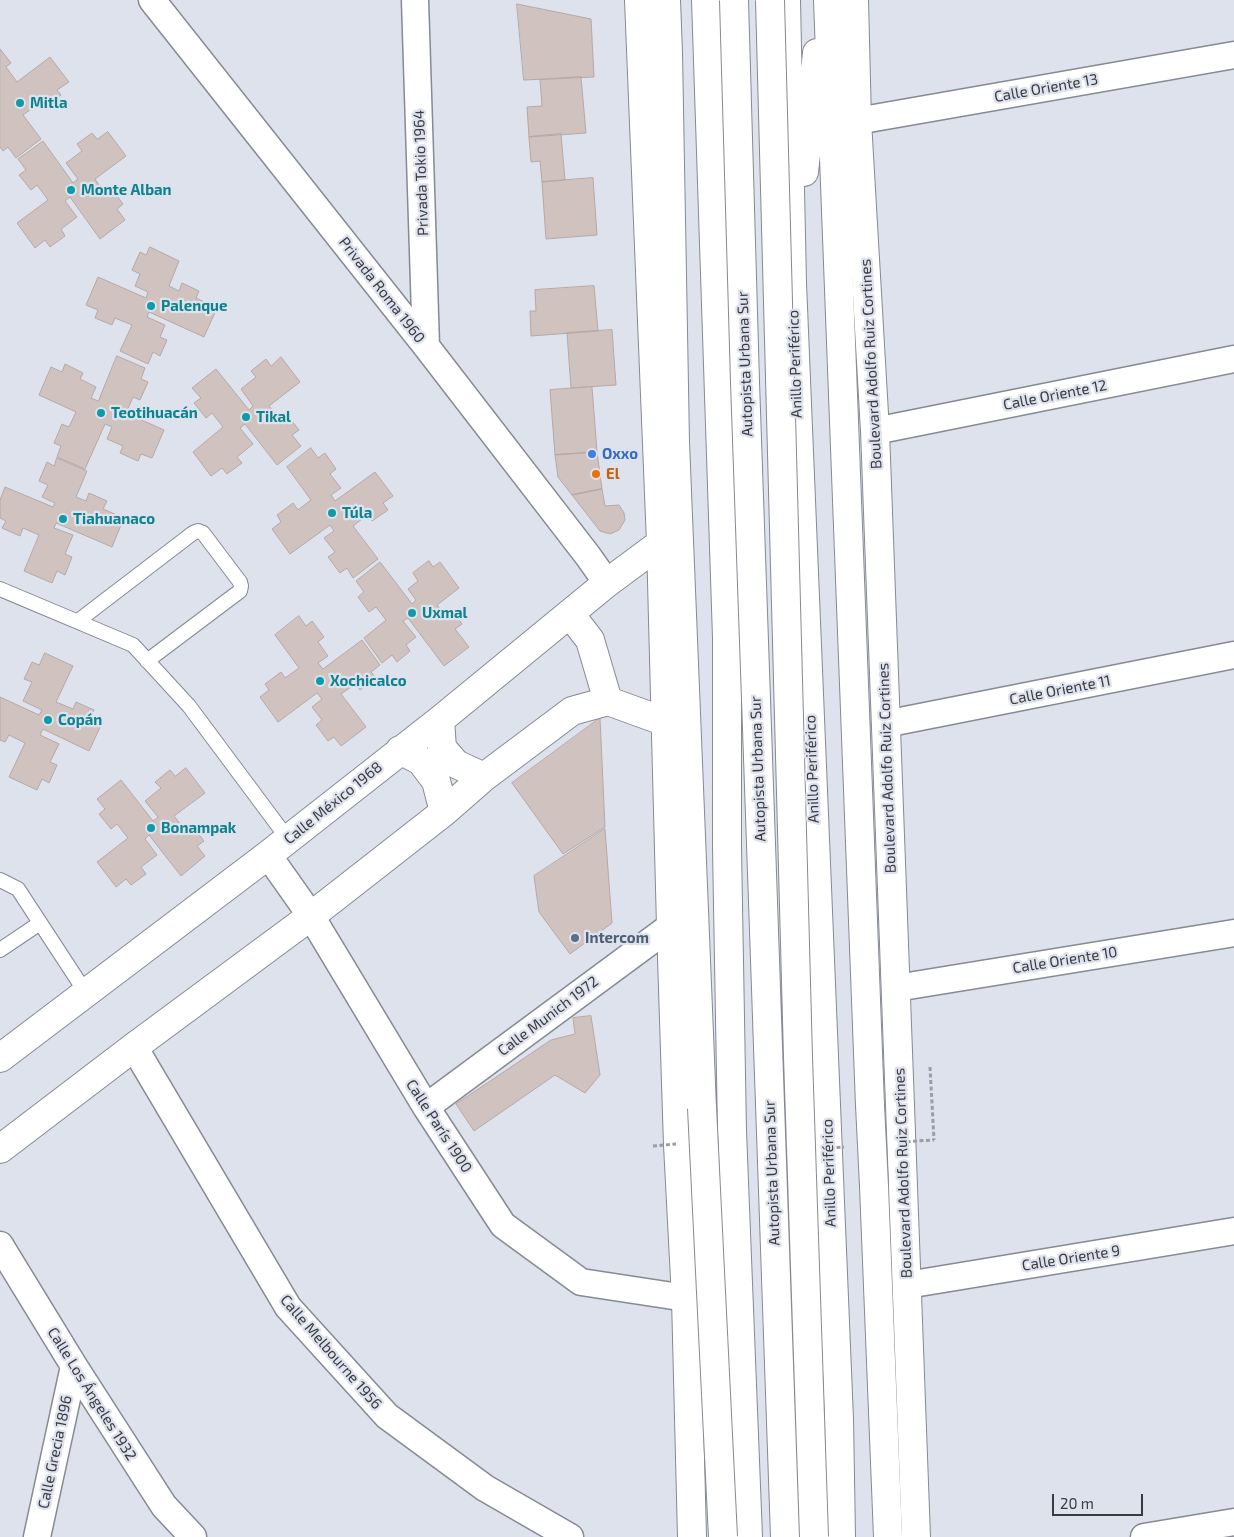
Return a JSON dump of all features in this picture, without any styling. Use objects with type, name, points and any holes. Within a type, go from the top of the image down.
[{"type":"main road","points":[[639,0],[661,543],[671,926],[686,1298],[692,1537]]},
{"type":"main road","points":[[706,0],[727,638],[732,1131],[748,1537]]},
{"type":"main road","name":"Autopista Urbana Sur","points":[[734,0],[745,382],[785,1537]]},
{"type":"main road","name":"Autopista Urbana Sur","points":[[770,0],[798,1056],[814,1537]]},
{"type":"main road","name":"Anillo Periférico","points":[[786,0],[792,282],[839,1399],[841,1537]]},
{"type":"main road","points":[[792,282],[821,0]]},
{"type":"main road","points":[[828,0],[888,1537]]},
{"type":"main road","name":"Boulevard Adolfo Ruiz Cortines","points":[[854,0],[857,121],[875,431],[916,1537]]},
{"type":"main road","points":[[666,2],[675,442],[696,971],[723,1537]]},
{"type":"main road","name":"Calle México 1968","points":[[0,1058],[278,847],[440,720],[607,583],[661,543]]},
{"type":"main road","points":[[570,614],[590,640],[608,700]]},
{"type":"main road","points":[[0,1149],[134,1046],[311,916],[444,812],[484,777],[572,711],[608,700],[666,722]]},
{"type":"main road","points":[[440,720],[442,748],[456,764],[484,777]]},
{"type":"main road","points":[[400,750],[421,761],[436,781],[444,812]]},
{"type":"main road","points":[[679,1159],[747,1503]]},
{"type":"street","name":"Privada Roma 1960","points":[[152,0],[426,346],[607,583]]},
{"type":"street","name":"Privada Tokio 1964","points":[[415,0],[426,346]]},
{"type":"street","name":"Calle Oriente 13","points":[[857,121],[1234,55]]},
{"type":"street","name":"Calle Oriente 12","points":[[875,431],[1234,359]]},
{"type":"street","name":"Calle Oriente 11","points":[[885,724],[1234,655]]},
{"type":"street","name":"Calle París 1900","points":[[278,847],[311,916],[426,1107],[503,1225],[581,1282],[686,1298]]},
{"type":"street","name":"Calle Munich 1972","points":[[426,1107],[671,926]]},
{"type":"street","name":"Calle Oriente 10","points":[[896,988],[1234,933]]},
{"type":"street","name":"Calle Melbourne 1956","points":[[134,1046],[288,1307],[387,1416],[485,1488],[570,1537]]},
{"type":"street","name":"Calle Oriente 9","points":[[907,1285],[1234,1231]]},
{"type":"street","name":"Calle Los Ángeles 1932","points":[[0,1245],[74,1366],[164,1506],[193,1537]]},
{"type":"street","name":"Calle Grecia 1896","points":[[37,1537],[74,1366]]},
{"type":"street","points":[[1144,1537],[1234,1522]]},
{"type":"lane","points":[[78,621],[193,533],[198,531],[203,533],[240,582],[242,586],[240,591],[147,661]]},
{"type":"lane","points":[[0,589],[133,645],[188,706],[278,847]]},
{"type":"lane","points":[[0,880],[18,888],[86,993]]},
{"type":"lane","points":[[0,950],[40,923]]},
{"type":"path","points":[[930,1064],[934,1140]]},
{"type":"building","points":[[517,4],[591,19],[594,77],[524,80]]},
{"type":"building","name":"Mitla","points":[[0,49],[11,63],[6,67],[17,82],[50,57],[69,82],[57,90],[61,95],[47,106],[43,100],[23,115],[41,139],[16,158],[8,147],[3,151],[0,147]]},
{"type":"building","points":[[581,77],[586,133],[529,137],[527,107],[542,106],[540,80]]},
{"type":"building","name":"Monte Alban","points":[[108,132],[126,156],[95,179],[105,194],[112,189],[123,204],[117,209],[125,220],[100,239],[70,197],[65,201],[77,217],[61,229],[65,236],[50,247],[45,240],[35,248],[17,223],[48,200],[37,185],[31,190],[19,175],[26,170],[18,159],[43,141],[73,183],[78,179],[66,163],[82,151],[77,144],[92,133],[97,139]]},
{"type":"building","points":[[561,134],[565,180],[542,182],[540,161],[531,162],[529,137]]},
{"type":"building","points":[[593,178],[597,235],[546,239],[542,182]]},
{"type":"building","name":"Palenque","points":[[150,247],[179,261],[169,286],[179,291],[182,283],[199,291],[196,298],[217,308],[204,337],[149,312],[147,317],[165,325],[160,337],[167,340],[160,356],[153,352],[148,364],[120,351],[132,325],[115,318],[112,325],[95,318],[98,310],[86,305],[98,277],[146,298],[148,292],[135,286],[140,274],[132,270],[140,252],[146,255]]},
{"type":"building","points":[[594,286],[598,331],[531,336],[530,311],[536,311],[535,290]]},
{"type":"building","points":[[612,330],[616,385],[571,388],[567,333]]},
{"type":"building","name":"Teotihuacán","points":[[117,356],[145,368],[141,379],[148,382],[140,400],[133,397],[126,413],[164,430],[152,458],[141,454],[138,461],[120,453],[123,446],[107,439],[112,427],[105,424],[85,469],[57,457],[61,446],[54,443],[62,424],[69,427],[76,412],[39,395],[51,367],[62,372],[65,364],[83,373],[80,379],[96,387],[91,398],[98,401]]},
{"type":"building","name":"Tikal","points":[[281,357],[300,382],[269,406],[281,420],[287,415],[299,430],[292,435],[301,446],[277,465],[245,424],[240,428],[253,444],[237,457],[242,463],[227,474],[222,468],[211,476],[193,452],[223,427],[212,413],[206,418],[194,403],[201,398],[192,388],[216,369],[249,410],[253,406],[241,389],[256,377],[251,371],[266,359],[271,366]]},
{"type":"building","points":[[592,387],[597,452],[555,455],[550,390]]},
{"type":"building","name":"Túla","points":[[311,448],[318,458],[325,453],[336,469],[330,474],[341,488],[331,495],[335,501],[375,472],[393,496],[383,503],[388,510],[372,521],[367,515],[353,526],[378,559],[353,578],[347,568],[340,573],[328,557],[335,552],[324,538],[334,531],[330,525],[290,554],[272,529],[281,522],[277,515],[293,503],[298,510],[311,500],[287,467]]},
{"type":"building","points":[[597,452],[602,489],[572,495],[558,477],[555,455]]},
{"type":"building","name":"Tiahuanaco","points":[[57,458],[87,471],[76,497],[86,501],[89,493],[107,501],[103,509],[124,518],[112,547],[56,523],[54,528],[73,535],[65,554],[72,557],[65,575],[57,571],[52,583],[24,571],[39,535],[23,528],[20,536],[2,528],[6,521],[0,518],[0,500],[5,487],[53,507],[55,503],[42,497],[48,485],[39,481],[47,462],[54,466]]},
{"type":"building","points":[[602,489],[605,506],[619,505],[624,513],[625,520],[619,530],[610,534],[600,531],[572,495]]},
{"type":"building","name":"Uxmal","points":[[429,561],[433,567],[440,562],[459,588],[437,605],[444,614],[451,609],[462,624],[455,629],[469,647],[444,666],[408,618],[403,621],[416,637],[406,645],[410,651],[397,662],[392,655],[382,663],[364,638],[386,620],[376,607],[369,612],[358,597],[364,592],[356,581],[380,562],[412,604],[416,600],[408,589],[418,581],[413,573]]},
{"type":"building","name":"Xochicalco","points":[[299,616],[306,626],[312,621],[324,637],[318,642],[328,656],[318,663],[323,669],[362,640],[380,665],[371,672],[376,678],[360,690],[355,684],[341,694],[366,727],[341,746],[334,737],[328,741],[316,725],[322,720],[312,707],[322,699],[317,693],[278,722],[260,697],[269,690],[265,684],[281,672],[285,678],[299,668],[275,635]]},
{"type":"building","name":"Copán","points":[[45,653],[73,666],[56,702],[73,709],[76,702],[94,710],[90,717],[102,723],[89,751],[43,729],[40,735],[59,744],[50,762],[57,765],[49,783],[42,779],[37,790],[9,777],[25,743],[9,735],[5,742],[0,740],[0,697],[39,715],[42,710],[23,701],[32,682],[24,679],[32,662],[39,665]]},
{"type":"building","points":[[600,718],[605,827],[563,854],[512,783]]},
{"type":"building","name":"Bonampak","points":[[186,768],[205,793],[174,816],[186,831],[192,826],[204,841],[197,846],[205,856],[181,876],[149,835],[145,839],[157,855],[141,867],[146,874],[131,885],[126,879],[116,887],[97,862],[128,838],[117,824],[111,829],[99,814],[105,809],[97,799],[121,780],[153,821],[158,817],[145,801],[161,788],[155,782],[170,770],[175,776]]},
{"type":"building","points":[[605,829],[612,923],[570,954],[539,912],[534,876]]},
{"type":"building","points":[[591,1016],[600,1075],[585,1093],[555,1075],[474,1131],[456,1104],[551,1040],[575,1034],[573,1018]]},
{"type":"place","name":"Mitla","points":[[20,103]]},
{"type":"place","name":"Monte Alban","points":[[71,190]]},
{"type":"place","name":"Palenque","points":[[151,306]]},
{"type":"place","name":"Teotihuacán","points":[[101,413]]},
{"type":"place","name":"Tikal","points":[[246,417]]},
{"type":"place","name":"Oxxo","points":[[592,454]]},
{"type":"place","name":"El","points":[[596,474]]},
{"type":"place","name":"Túla","points":[[332,513]]},
{"type":"place","name":"Tiahuanaco","points":[[63,519]]},
{"type":"place","name":"Uxmal","points":[[412,613]]},
{"type":"place","name":"Xochicalco","points":[[320,681]]},
{"type":"place","name":"Copán","points":[[48,720]]},
{"type":"place","name":"Bonampak","points":[[151,828]]},
{"type":"place","name":"Intercom","points":[[575,938]]}]
